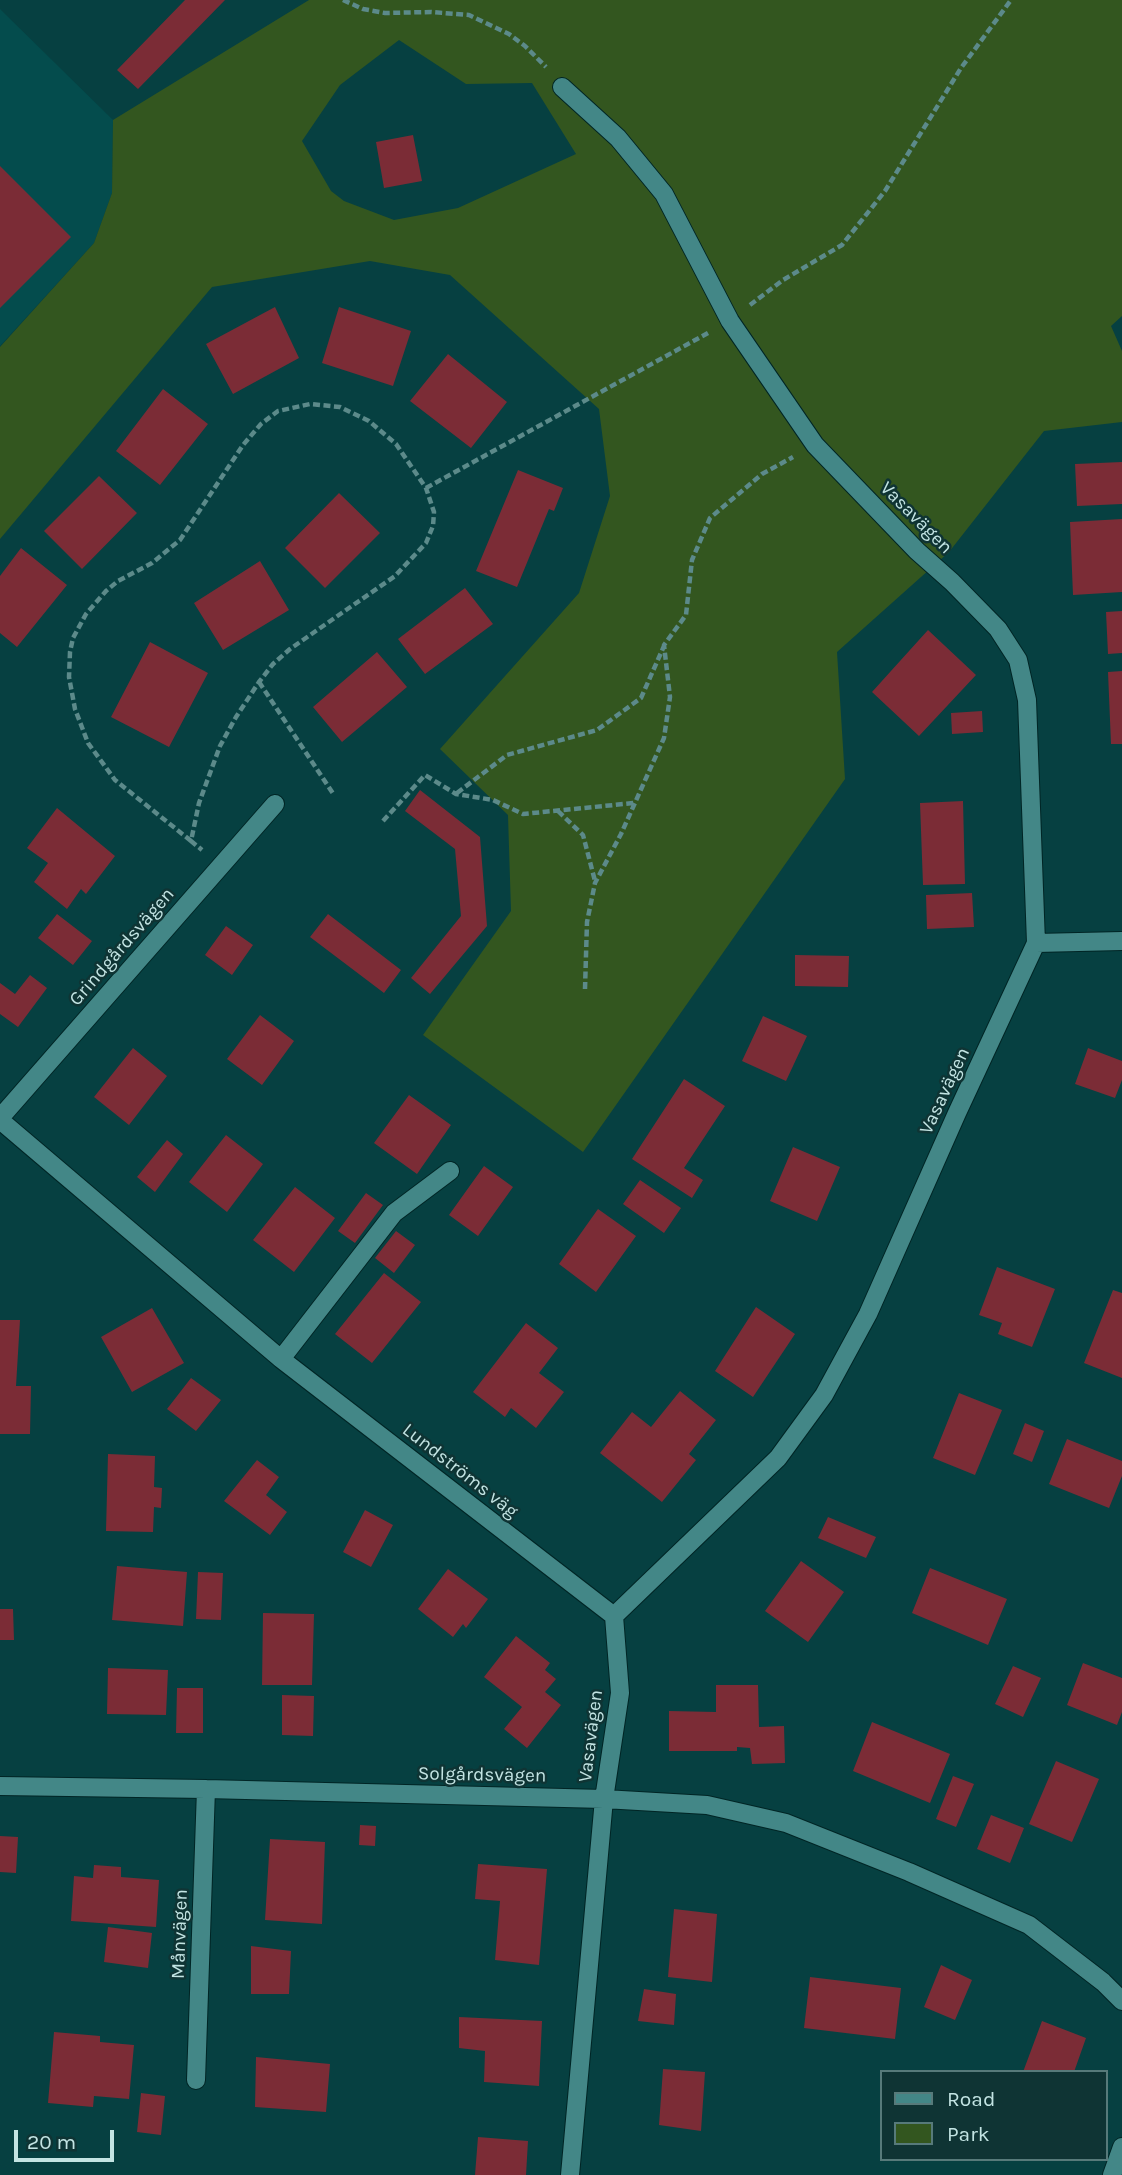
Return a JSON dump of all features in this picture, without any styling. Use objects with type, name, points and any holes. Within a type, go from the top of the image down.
[{"type":"street","name":"Vasavägen","points":[[562,87],[618,138],[664,194],[730,321],[815,445],[917,551],[998,629],[1018,660],[1027,700],[1037,943],[957,1113],[868,1314],[824,1395],[778,1458],[614,1616],[620,1693],[604,1799],[570,2175]]},
{"type":"street","name":"Grindgårdsvägen","points":[[0,1119],[275,804]]},
{"type":"street","points":[[1037,943],[1122,941]]},
{"type":"street","name":"Lundströms väg","points":[[0,1119],[281,1359],[614,1616]]},
{"type":"street","points":[[281,1359],[394,1213],[450,1171]]},
{"type":"street","name":"Solgårdsvägen","points":[[0,1786],[206,1788],[604,1799],[707,1805],[786,1823],[909,1872],[1029,1925],[1104,1983],[1122,2001]]},
{"type":"street","name":"Månvägen","points":[[196,2080],[206,1788]]},
{"type":"street","points":[[1112,2175],[1122,2147]]},
{"type":"path","points":[[343,0],[363,9],[385,13],[469,15],[509,34],[525,46],[562,87]]},
{"type":"path","points":[[426,488],[730,321],[783,280],[842,246],[885,191],[961,68],[1010,0]]},
{"type":"path","points":[[191,841],[199,803],[220,747],[236,717],[273,664],[290,649],[395,576],[426,542],[433,526],[434,512],[426,488],[396,444],[369,421],[340,407],[310,404],[278,411],[261,424],[243,444],[180,540],[152,563],[118,581],[106,591],[78,626],[70,652],[69,677],[75,709],[88,743],[115,780],[222,867]]},
{"type":"path","points":[[456,794],[507,755],[597,730],[640,698],[664,645],[686,615],[692,560],[710,518],[762,474],[815,445]]},
{"type":"path","points":[[586,989],[587,922],[595,883],[664,738],[670,698],[664,645]]},
{"type":"path","points":[[260,682],[334,795]]},
{"type":"path","points":[[383,821],[425,775],[456,794],[493,800],[523,814],[634,803]]},
{"type":"path","points":[[557,811],[583,835],[595,883]]},
{"type":"shaded area","points":[[0,9],[113,120],[112,193],[94,243],[0,346]]},
{"type":"green space","points":[[309,0],[1122,0],[1122,316],[1111,326],[1122,351],[1122,422],[1044,431],[949,552],[837,652],[845,779],[583,1152],[423,1035],[511,911],[508,815],[440,749],[579,593],[610,496],[599,409],[450,275],[370,261],[212,287],[0,539],[0,347],[94,243],[112,193],[113,120]],"holes":[[[399,40],[466,84],[532,83],[576,154],[458,208],[394,220],[344,201],[331,191],[302,141],[340,85]]]},
{"type":"building","points":[[185,0],[225,0],[138,89],[117,70]]},
{"type":"building","points":[[413,135],[422,181],[384,188],[376,142]]},
{"type":"building","points":[[0,166],[71,237],[0,308]]},
{"type":"building","points":[[275,307],[299,358],[233,394],[206,344]]},
{"type":"building","points":[[339,307],[411,331],[393,386],[322,363]]},
{"type":"building","points":[[448,354],[507,402],[471,448],[410,401]]},
{"type":"building","points":[[163,389],[208,424],[160,485],[116,451]]},
{"type":"building","points":[[1122,462],[1122,504],[1077,506],[1075,464]]},
{"type":"building","points":[[518,470],[563,488],[554,511],[549,509],[517,587],[476,571]]},
{"type":"building","points":[[99,476],[137,513],[82,569],[44,531]]},
{"type":"building","points":[[339,493],[380,533],[325,588],[285,548]]},
{"type":"building","points":[[1122,519],[1122,592],[1073,595],[1070,522]]},
{"type":"building","points":[[21,548],[67,585],[17,647],[0,633],[0,576]]},
{"type":"building","points":[[260,561],[289,610],[223,650],[194,603]]},
{"type":"building","points":[[465,588],[493,624],[425,674],[398,639]]},
{"type":"building","points":[[1122,611],[1122,653],[1108,654],[1106,612]]},
{"type":"building","points":[[928,630],[976,675],[919,736],[872,692]]},
{"type":"building","points":[[150,642],[208,673],[169,747],[111,717]]},
{"type":"building","points":[[377,652],[407,687],[342,742],[313,707]]},
{"type":"building","points":[[1122,671],[1122,744],[1111,744],[1108,672]]},
{"type":"building","points":[[982,711],[983,732],[952,734],[951,713]]},
{"type":"building","points":[[420,790],[480,837],[487,926],[430,994],[411,978],[461,916],[455,849],[405,811]]},
{"type":"building","points":[[963,801],[965,884],[923,885],[920,803]]},
{"type":"building","points":[[57,808],[115,856],[86,894],[81,889],[67,909],[34,882],[48,863],[27,848]]},
{"type":"building","points":[[972,893],[974,927],[927,929],[926,895]]},
{"type":"building","points":[[57,914],[92,941],[73,965],[38,938]]},
{"type":"building","points":[[328,914],[401,970],[384,993],[310,937]]},
{"type":"building","points":[[226,926],[253,945],[232,975],[205,955]]},
{"type":"building","points":[[795,955],[849,956],[848,987],[795,986]]},
{"type":"building","points":[[30,975],[47,988],[18,1027],[0,1014],[0,983],[15,994]]},
{"type":"building","points":[[260,1015],[294,1041],[262,1085],[227,1059]]},
{"type":"building","points":[[763,1016],[807,1036],[786,1081],[742,1061]]},
{"type":"building","points":[[133,1048],[167,1076],[129,1125],[94,1097]]},
{"type":"building","points":[[1088,1048],[1122,1061],[1122,1080],[1115,1098],[1075,1084]]},
{"type":"building","points":[[684,1079],[725,1106],[684,1168],[703,1180],[692,1198],[632,1159]]},
{"type":"building","points":[[409,1095],[451,1125],[417,1174],[374,1143]]},
{"type":"building","points":[[226,1135],[263,1164],[227,1212],[189,1182]]},
{"type":"building","points":[[167,1140],[183,1154],[155,1192],[137,1177]]},
{"type":"building","points":[[793,1147],[840,1167],[817,1221],[770,1201]]},
{"type":"building","points":[[484,1166],[513,1187],[478,1236],[449,1215]]},
{"type":"building","points":[[640,1180],[681,1208],[664,1233],[623,1204]]},
{"type":"building","points":[[295,1187],[335,1218],[294,1272],[253,1240]]},
{"type":"building","points":[[366,1193],[383,1205],[355,1243],[338,1231]]},
{"type":"building","points":[[598,1209],[636,1236],[596,1292],[559,1264]]},
{"type":"building","points":[[396,1231],[415,1245],[394,1273],[375,1258]]},
{"type":"building","points":[[997,1267],[1055,1289],[1032,1347],[998,1334],[1002,1323],[979,1315]]},
{"type":"building","points":[[384,1273],[421,1302],[372,1363],[335,1334]]},
{"type":"building","points":[[1113,1290],[1122,1293],[1122,1378],[1084,1363]]},
{"type":"building","points":[[756,1307],[795,1334],[753,1397],[715,1371]]},
{"type":"building","points":[[152,1308],[184,1363],[132,1392],[101,1337]]},
{"type":"building","points":[[0,1320],[20,1320],[16,1386],[31,1386],[30,1434],[0,1434]]},
{"type":"building","points":[[526,1323],[558,1348],[539,1373],[564,1392],[536,1428],[511,1408],[505,1417],[473,1392]]},
{"type":"building","points":[[191,1378],[221,1400],[196,1431],[167,1409]]},
{"type":"building","points":[[680,1391],[716,1420],[689,1454],[696,1460],[662,1502],[600,1453],[632,1412],[651,1427]]},
{"type":"building","points":[[959,1393],[1002,1410],[975,1475],[933,1458]]},
{"type":"building","points":[[1025,1423],[1044,1431],[1032,1462],[1013,1454]]},
{"type":"building","points":[[1067,1439],[1122,1461],[1122,1476],[1109,1508],[1049,1484]]},
{"type":"building","points":[[108,1454],[155,1456],[154,1487],[162,1488],[161,1508],[154,1507],[153,1532],[106,1531]]},
{"type":"building","points":[[257,1460],[279,1477],[266,1495],[287,1512],[270,1535],[224,1501]]},
{"type":"building","points":[[365,1510],[393,1525],[371,1567],[343,1552]]},
{"type":"building","points":[[828,1517],[876,1537],[866,1558],[818,1538]]},
{"type":"building","points":[[801,1561],[844,1592],[808,1642],[765,1611]]},
{"type":"building","points":[[117,1566],[187,1572],[183,1626],[112,1620]]},
{"type":"building","points":[[930,1568],[1007,1599],[988,1645],[912,1613]]},
{"type":"building","points":[[448,1569],[488,1599],[466,1628],[463,1624],[453,1637],[418,1609]]},
{"type":"building","points":[[198,1572],[223,1573],[221,1620],[196,1619]]},
{"type":"building","points":[[0,1609],[13,1609],[14,1640],[0,1640]]},
{"type":"building","points":[[263,1613],[314,1614],[312,1685],[262,1685]]},
{"type":"building","points":[[516,1636],[550,1663],[545,1670],[556,1679],[545,1692],[561,1705],[527,1748],[504,1729],[522,1707],[484,1677]]},
{"type":"building","points":[[1083,1663],[1122,1678],[1122,1712],[1117,1725],[1067,1705]]},
{"type":"building","points":[[1013,1666],[1041,1678],[1023,1717],[995,1704]]},
{"type":"building","points":[[108,1668],[168,1670],[166,1715],[107,1714]]},
{"type":"building","points":[[716,1685],[758,1685],[759,1727],[784,1726],[785,1763],[752,1764],[750,1748],[737,1747],[737,1751],[669,1751],[669,1711],[716,1712]]},
{"type":"building","points":[[177,1688],[203,1688],[203,1733],[176,1733]]},
{"type":"building","points":[[282,1695],[314,1696],[313,1736],[282,1735]]},
{"type":"building","points":[[872,1722],[950,1754],[930,1803],[853,1771]]},
{"type":"building","points":[[1056,1761],[1099,1779],[1072,1842],[1029,1824]]},
{"type":"building","points":[[953,1776],[974,1784],[956,1827],[936,1819]]},
{"type":"building","points":[[991,1815],[1024,1828],[1010,1863],[977,1849]]},
{"type":"building","points":[[360,1825],[376,1826],[375,1846],[359,1845]]},
{"type":"building","points":[[0,1836],[18,1837],[16,1873],[0,1872]]},
{"type":"building","points":[[270,1839],[325,1842],[322,1924],[265,1920]]},
{"type":"building","points":[[478,1864],[547,1869],[539,1965],[495,1960],[500,1901],[475,1899]]},
{"type":"building","points":[[94,1865],[121,1867],[121,1877],[159,1880],[156,1927],[71,1921],[74,1876],[93,1878]]},
{"type":"building","points":[[674,1909],[717,1914],[712,1982],[668,1977]]},
{"type":"building","points":[[108,1927],[152,1933],[148,1968],[104,1962]]},
{"type":"building","points":[[251,1946],[291,1951],[289,1994],[251,1994]]},
{"type":"building","points":[[941,1965],[972,1980],[955,2020],[924,2007]]},
{"type":"building","points":[[810,1977],[901,1988],[895,2039],[804,2028]]},
{"type":"building","points":[[644,1989],[676,1994],[674,2025],[638,2021]]},
{"type":"building","points":[[459,2017],[542,2021],[539,2086],[484,2082],[485,2051],[459,2048]]},
{"type":"building","points":[[1042,2021],[1086,2038],[1075,2070],[1024,2070]]},
{"type":"building","points":[[54,2032],[100,2036],[100,2042],[134,2045],[129,2099],[94,2096],[93,2107],[48,2103]]},
{"type":"building","points":[[256,2057],[330,2064],[326,2112],[255,2107]]},
{"type":"building","points":[[663,2069],[705,2072],[701,2131],[659,2125]]},
{"type":"building","points":[[141,2093],[165,2096],[161,2135],[137,2132]]},
{"type":"building","points":[[478,2137],[528,2141],[526,2175],[475,2175]]}]
